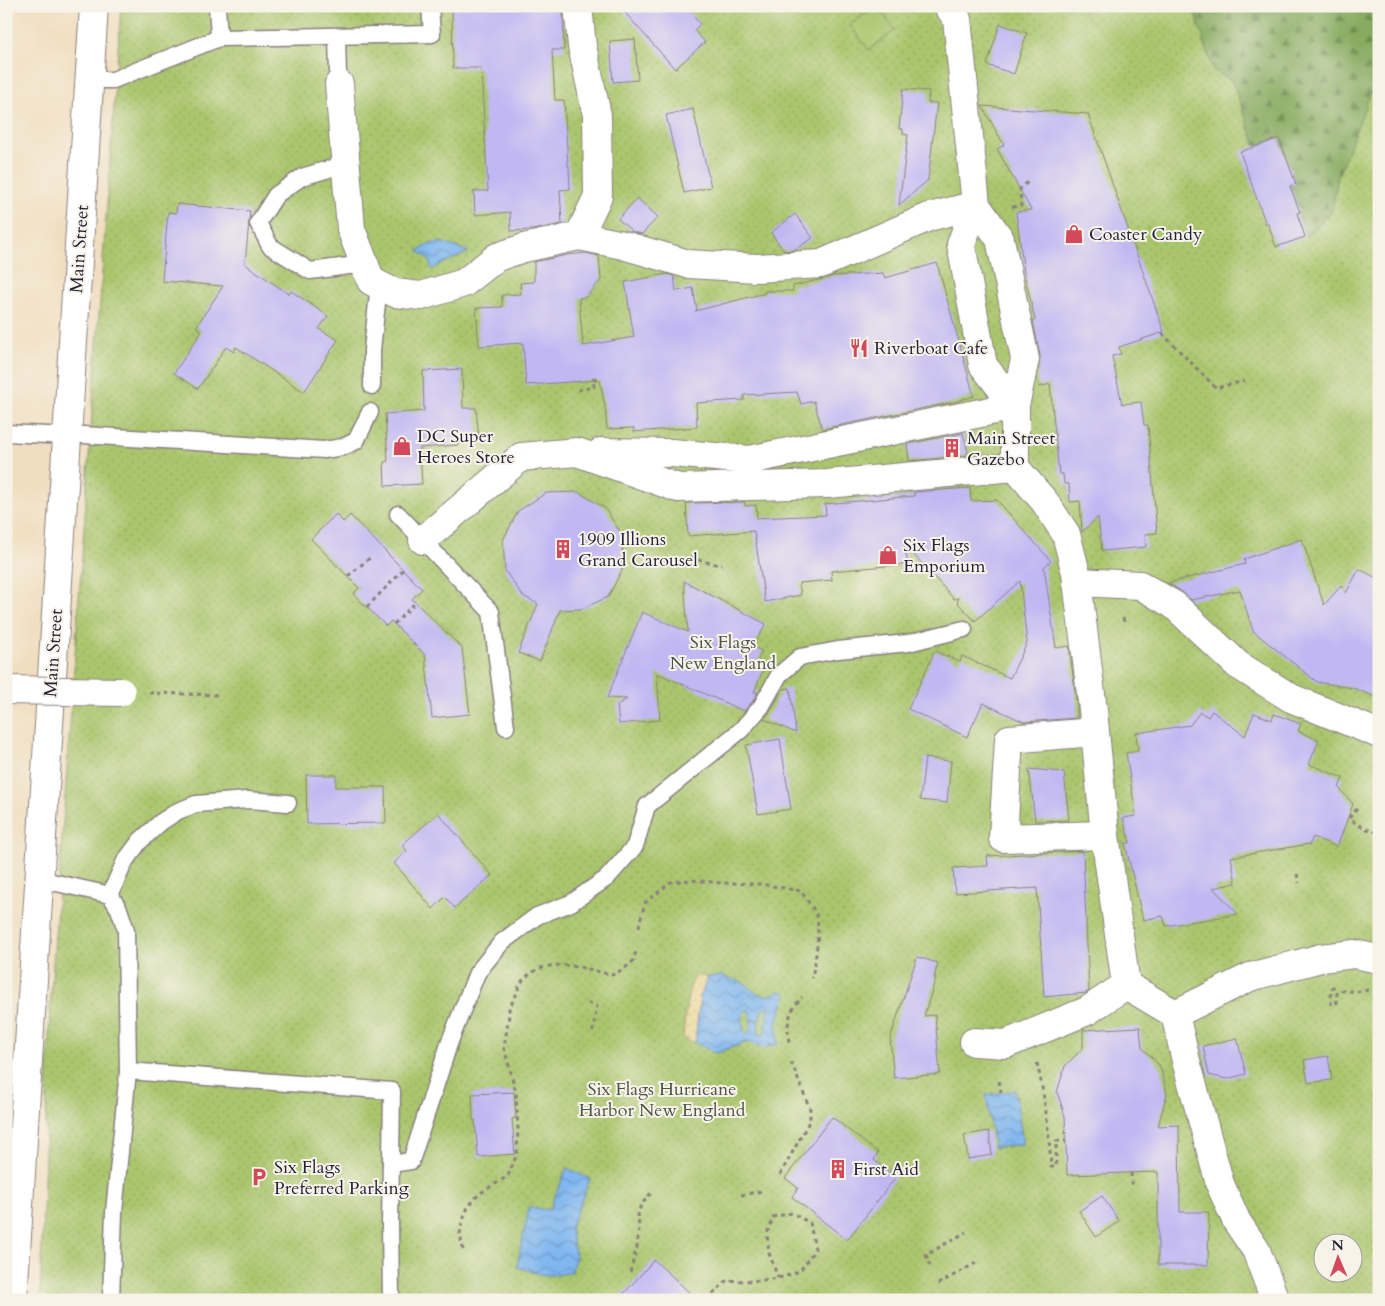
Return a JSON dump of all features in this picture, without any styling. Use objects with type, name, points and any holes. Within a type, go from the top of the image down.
[{"type":"street","name":"Main Street","points":[[13,1300],[94,6]]},
{"type":"street","points":[[578,6],[582,46],[597,115],[598,196],[579,236]]},
{"type":"street","points":[[948,6],[957,19],[976,205],[961,244],[983,364],[1015,406]]},
{"type":"street","points":[[338,79],[351,229],[372,274],[395,293],[421,296],[464,283],[497,257],[524,248],[579,236],[623,245],[688,264],[757,268],[821,264],[929,217],[976,205]]},
{"type":"street","points":[[976,205],[1000,239],[1025,359],[1015,406],[1015,467],[1045,502],[1066,534],[1078,582],[1105,836],[1126,985]]},
{"type":"street","points":[[423,540],[521,457],[577,452],[672,453],[749,460],[1015,406]]},
{"type":"street","points":[[577,452],[678,488],[827,484],[1015,467]]},
{"type":"street","points":[[1078,582],[1140,585],[1174,605],[1238,665],[1291,698],[1379,734]]},
{"type":"street","points":[[6,690],[121,692]]},
{"type":"street","points":[[1095,732],[1009,739],[1003,838],[1105,836]]},
{"type":"street","points":[[1175,1014],[1250,977],[1321,958],[1354,954],[1378,971]]},
{"type":"street","points":[[1126,985],[1175,1014],[1220,1184],[1237,1222],[1256,1250],[1275,1300]]},
{"type":"street","points":[[974,1042],[1006,1044],[1087,1011],[1126,985]]},
{"type":"lane","points":[[217,6],[219,38]]},
{"type":"lane","points":[[89,80],[112,80],[219,38],[432,34],[430,6]]},
{"type":"lane","points":[[336,36],[338,79]]},
{"type":"lane","points":[[346,164],[302,176],[276,195],[258,223],[270,246],[310,272],[372,274],[372,386]]},
{"type":"lane","points":[[6,433],[324,450],[343,447],[356,441],[370,412]]},
{"type":"lane","points":[[398,514],[491,612],[506,727]]},
{"type":"lane","points":[[391,1164],[411,1161],[450,1041],[476,972],[502,942],[537,916],[571,903],[607,878],[635,846],[648,806],[741,730],[761,707],[779,675],[800,657],[838,650],[908,644],[964,629]]},
{"type":"lane","points":[[110,894],[125,861],[140,841],[161,822],[178,811],[196,804],[247,800],[288,802]]},
{"type":"lane","points":[[40,879],[110,894],[119,909],[126,930],[128,1070],[114,1212],[111,1300]]},
{"type":"lane","points":[[128,1070],[392,1090],[391,1300]]},
{"type":"path","points":[[1004,208],[1021,206],[1020,189],[1030,180]]},
{"type":"path","points":[[1162,333],[1216,388],[1244,381]]},
{"type":"path","points":[[578,390],[594,387],[593,379],[600,377]]},
{"type":"path","points":[[348,576],[372,556]]},
{"type":"path","points":[[690,558],[722,564]]},
{"type":"path","points":[[367,607],[403,570]]},
{"type":"path","points":[[394,624],[416,602]]},
{"type":"path","points":[[1124,618],[1125,625]]},
{"type":"path","points":[[121,692],[219,695]]},
{"type":"path","points":[[1357,809],[1349,818],[1357,825],[1379,832]]},
{"type":"path","points":[[1297,874],[1299,883]]},
{"type":"path","points":[[639,927],[645,903],[671,882],[691,880],[762,884],[801,891],[816,914],[816,958],[812,978]]},
{"type":"path","points":[[462,1250],[460,1234],[468,1207],[479,1194],[508,1176],[517,1154],[516,1092],[504,1048],[509,1006],[514,1002],[522,980],[538,969],[556,965],[575,966],[612,975],[624,969],[633,961],[636,949]]},
{"type":"path","points":[[1337,1004],[1336,997],[1338,991],[1370,989],[1378,971]]},
{"type":"path","points":[[789,1042],[787,1031],[792,1008],[802,997]]},
{"type":"path","points":[[588,1003],[598,1006],[592,1035]]},
{"type":"path","points":[[1030,1034],[1043,1089],[1049,1132],[1050,1167],[1056,1167],[1056,1141],[1066,1142]]},
{"type":"path","points":[[780,1175],[810,1120],[810,1109],[791,1062]]},
{"type":"path","points":[[1000,1081],[1001,1092]]},
{"type":"path","points":[[1131,1173],[1132,1185]]},
{"type":"path","points":[[740,1195],[762,1191]]},
{"type":"path","points":[[630,1272],[637,1247],[638,1213],[641,1205],[651,1193]]},
{"type":"path","points":[[707,1300],[727,1280],[745,1282],[778,1278],[800,1270],[815,1249],[810,1223],[792,1212],[774,1217],[767,1234],[769,1254],[778,1278]]},
{"type":"path","points":[[930,1266],[926,1255],[966,1232]]},
{"type":"path","points":[[938,1284],[976,1263]]},
{"type":"green space","name":"Six Flags New England","points":[[121,6],[1379,6],[1379,1300],[40,1300],[50,1007]]},
{"type":"green space","points":[[876,6],[895,30],[869,50],[850,25]]},
{"type":"green space","points":[[1193,6],[1379,6],[1379,86],[1371,92],[1338,176],[1332,211],[1305,237],[1290,186],[1296,184],[1279,138],[1256,146],[1232,81],[1213,70]]},
{"type":"sand","points":[[695,975],[708,977],[700,997],[695,1043],[683,1038],[685,1013]]},
{"type":"water","points":[[441,242],[469,252],[432,270],[429,259],[418,251],[430,244]]},
{"type":"water","points":[[722,976],[740,981],[761,995],[772,995],[778,991],[787,993],[777,1023],[778,1044],[764,1048],[748,1042],[716,1053],[695,1043],[700,997],[708,977]],"holes":[[[764,1008],[768,1008],[763,1035],[760,1035],[758,1031],[759,1021],[750,1021],[751,1028],[747,1035],[743,1023],[744,1011],[750,1011],[750,1019],[760,1020],[761,1011]]]},
{"type":"water","points":[[1015,1090],[1023,1144],[994,1148],[986,1095]]},
{"type":"water","points":[[567,1168],[590,1179],[570,1229],[576,1258],[572,1267],[573,1271],[551,1275],[517,1267],[529,1207],[549,1210]]},
{"type":"building","points":[[452,6],[559,6],[559,11],[563,11],[564,50],[552,50],[555,100],[564,100],[569,166],[570,189],[560,190],[562,224],[533,230],[511,231],[510,212],[475,215],[474,191],[488,191],[481,68],[453,68]]},
{"type":"building","points":[[619,6],[684,6],[700,24],[694,30],[705,42],[675,69]]},
{"type":"building","points":[[1000,24],[1027,33],[1014,74],[987,65]]},
{"type":"building","points":[[635,39],[638,80],[613,82],[610,41]]},
{"type":"building","points":[[903,89],[929,91],[928,103],[937,103],[928,180],[899,205],[908,135],[903,134],[903,129],[899,129]]},
{"type":"building","name":"Coaster Candy","points":[[982,106],[1088,114],[1164,332],[1119,347],[1121,354],[1112,356],[1122,404],[1141,402],[1144,425],[1148,425],[1157,533],[1145,534],[1146,547],[1102,551],[1098,517],[1082,532],[1080,501],[1070,502],[1069,484],[1064,484],[1063,474],[1059,474],[1050,384],[1039,387],[1037,378],[1040,356],[1033,321],[1035,320],[1024,273],[1016,212],[1031,210],[997,149],[1004,145]]},
{"type":"building","points":[[693,109],[711,187],[684,193],[666,115]]},
{"type":"building","points":[[1279,138],[1296,184],[1290,186],[1300,212],[1297,213],[1305,237],[1276,247],[1240,152]]},
{"type":"building","points":[[637,198],[658,217],[642,234],[633,232],[618,219]]},
{"type":"building","points":[[177,204],[250,211],[245,264],[289,294],[291,291],[328,316],[319,329],[338,340],[304,392],[236,347],[234,352],[226,347],[198,389],[174,373],[202,331],[196,327],[223,286],[162,281],[168,212],[176,213]]},
{"type":"building","points":[[795,214],[813,238],[794,250],[784,251],[771,233]]},
{"type":"building","points":[[586,253],[599,256],[601,280],[586,297],[579,298],[583,346],[634,337],[625,282],[667,274],[674,276],[676,291],[693,288],[697,310],[695,311],[765,293],[765,291],[793,291],[793,286],[833,276],[883,273],[885,278],[937,263],[974,396],[954,402],[822,429],[814,401],[801,404],[797,392],[744,395],[744,400],[696,403],[697,427],[634,432],[634,428],[607,429],[600,380],[526,385],[523,343],[479,346],[476,308],[502,307],[502,295],[521,294],[520,283],[534,282],[534,262]]},
{"type":"building","name":"DC Super Heroes Store","points":[[462,369],[463,408],[476,408],[479,439],[458,441],[458,445],[420,448],[422,484],[385,486],[384,462],[388,461],[385,414],[424,411],[423,371]]},
{"type":"building","points":[[963,433],[968,452],[965,456],[909,461],[907,444]]},
{"type":"building","points":[[970,488],[971,501],[997,500],[1051,561],[1044,567],[1056,648],[1069,646],[1077,718],[1024,722],[983,703],[967,737],[908,709],[935,651],[960,662],[962,656],[1010,678],[1027,643],[1020,581],[975,621],[957,602],[959,598],[954,599],[904,544],[908,564],[831,571],[832,580],[799,583],[801,595],[765,602],[754,531],[688,536],[686,503],[745,502],[745,506],[756,505],[757,518],[826,515],[825,504],[914,496],[914,492]]},
{"type":"building","name":"1909 Illions Grand Carousel","points":[[578,492],[605,508],[622,535],[623,568],[608,597],[581,609],[560,610],[540,661],[518,653],[538,604],[523,596],[505,571],[503,540],[518,511],[546,493]]},
{"type":"building","points":[[336,514],[343,522],[350,515],[422,589],[412,599],[462,648],[470,714],[432,718],[425,655],[391,621],[386,626],[353,594],[359,588],[311,539]]},
{"type":"building","points":[[1302,539],[1324,605],[1341,586],[1346,593],[1359,569],[1379,579],[1378,698],[1353,688],[1317,682],[1253,631],[1240,590],[1191,600],[1168,583],[1245,564],[1244,559]]},
{"type":"building","points":[[684,581],[766,624],[753,647],[762,651],[757,662],[765,665],[754,692],[758,692],[744,711],[657,673],[660,720],[619,724],[617,705],[627,699],[607,698],[642,612],[688,632]]},
{"type":"building","points":[[790,688],[796,733],[764,719],[783,689]]},
{"type":"building","points":[[1212,711],[1245,736],[1254,713],[1272,720],[1274,714],[1301,724],[1298,731],[1319,740],[1309,764],[1343,778],[1339,788],[1353,804],[1337,847],[1313,837],[1310,844],[1231,857],[1236,883],[1213,888],[1238,914],[1166,926],[1163,916],[1143,920],[1125,843],[1130,843],[1123,818],[1136,816],[1126,753],[1138,751],[1136,733],[1190,725],[1200,712],[1208,717]]},
{"type":"building","points":[[780,739],[791,809],[758,814],[746,745]]},
{"type":"building","points":[[925,758],[951,761],[947,803],[920,800]]},
{"type":"building","points":[[1029,769],[1064,772],[1069,820],[1035,821]]},
{"type":"building","points":[[306,775],[336,775],[336,787],[385,787],[386,823],[307,824]]},
{"type":"building","points":[[438,813],[492,875],[455,908],[445,897],[433,909],[394,863],[407,851],[402,845]]},
{"type":"building","points":[[1083,851],[1089,991],[1086,993],[1044,997],[1037,888],[955,893],[953,868],[988,866],[987,856]]},
{"type":"building","points":[[917,957],[938,963],[934,977],[936,977],[924,1016],[935,1015],[940,1074],[894,1078],[890,1039]]},
{"type":"building","points":[[1140,1027],[1142,1048],[1160,1066],[1167,1094],[1158,1126],[1179,1125],[1180,1212],[1209,1212],[1208,1265],[1158,1265],[1158,1172],[1067,1175],[1065,1116],[1057,1092],[1065,1066],[1083,1048],[1083,1030]]},
{"type":"building","points":[[1237,1038],[1246,1074],[1227,1079],[1209,1075],[1203,1046]]},
{"type":"building","points":[[1328,1056],[1332,1080],[1308,1083],[1304,1060]]},
{"type":"building","points":[[514,1092],[516,1118],[512,1119],[515,1154],[478,1157],[472,1094]]},
{"type":"building","name":"First Aid","points":[[832,1117],[878,1153],[874,1160],[896,1177],[847,1240],[792,1197],[798,1188],[785,1178]]},
{"type":"building","points":[[989,1131],[992,1155],[968,1159],[964,1135]]},
{"type":"building","points":[[1102,1196],[1119,1221],[1096,1237],[1079,1211]]},
{"type":"building","points":[[654,1260],[674,1278],[697,1300],[618,1300]]},
{"type":"place","name":"Coaster Candy","points":[[1074,234]]},
{"type":"place","name":"Riverboat Cafe","points":[[859,348]]},
{"type":"place","name":"DC Super Heroes Store","points":[[402,446]]},
{"type":"place","name":"Main Street Gazebo","points":[[952,448]]},
{"type":"place","name":"1909 Illions Grand Carousel","points":[[563,549]]},
{"type":"place","name":"Six Flags Emporium","points":[[888,555]]},
{"type":"place","name":"First Aid","points":[[838,1169]]},
{"type":"place","name":"Six Flags Preferred Parking","points":[[259,1177]]},
{"type":"park label","name":"Six Flags Hurricane Harbor New England","points":[[662,1099]]}]
